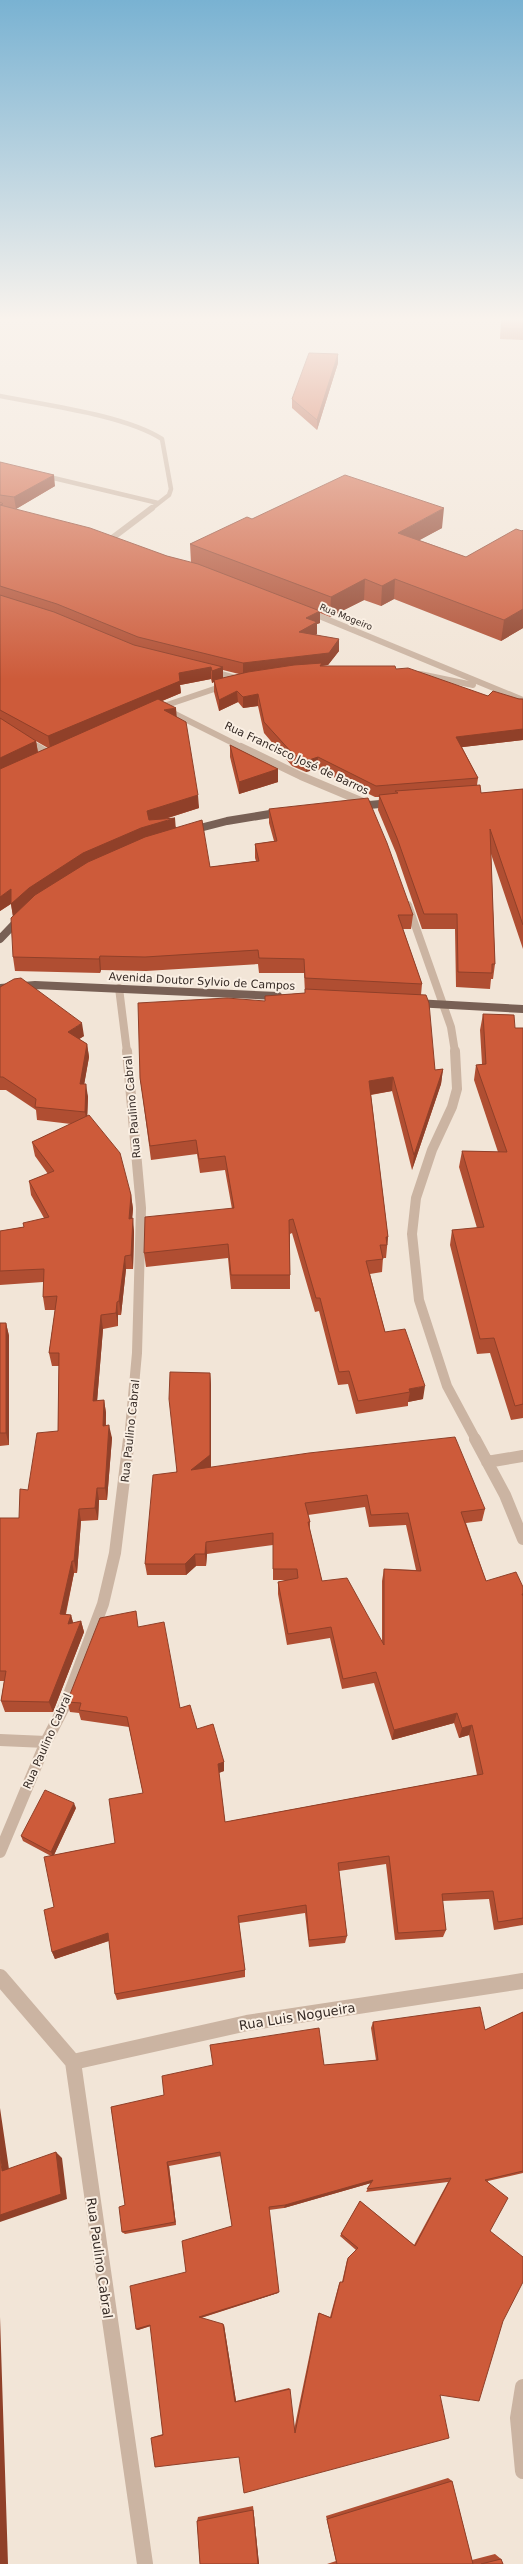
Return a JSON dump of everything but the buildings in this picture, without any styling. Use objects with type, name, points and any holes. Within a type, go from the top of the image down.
[{"type":"main road","points":[[349,807],[372,809],[402,802]]},
{"type":"main road","points":[[180,833],[227,821],[293,811]]},
{"type":"main road","points":[[0,938],[29,909]]},
{"type":"main road","name":"Avenida Doutor Sylvio de Campos","points":[[0,988],[35,985],[288,997]]},
{"type":"main road","points":[[404,1003],[523,1009]]},
{"type":"street","points":[[111,539],[169,495],[171,489],[165,451],[160,440]]},
{"type":"street","points":[[38,474],[158,503]]},
{"type":"street","points":[[103,536],[118,541]]},
{"type":"street","name":"Rua Mogeiro","points":[[299,608],[523,700]]},
{"type":"street","points":[[200,668],[245,680],[253,680]]},
{"type":"street","points":[[409,673],[495,689]]},
{"type":"street","name":"Rua Francisco José de Barros","points":[[245,680],[204,690],[157,709],[372,809]]},
{"type":"street","points":[[18,735],[52,752],[42,757]]},
{"type":"street","points":[[406,898],[451,1027],[456,1058],[457,1089],[452,1107],[432,1150],[416,1198],[412,1234],[419,1300],[435,1355],[447,1386],[505,1495],[523,1539]]},
{"type":"street","name":"Rua Paulino Cabral","points":[[0,1852],[46,1742],[65,1705],[103,1604],[115,1553],[127,1466],[137,1353],[141,1208],[132,1079],[119,988]]},
{"type":"street","points":[[487,1462],[523,1456]]},
{"type":"street","points":[[0,1740],[46,1742]]},
{"type":"street","points":[[0,1977],[73,2062]]},
{"type":"street","name":"Rua Luis Nogueira","points":[[73,2062],[247,2023],[523,1981]]},
{"type":"street","name":"Rua Paulino Cabral","points":[[73,2062],[145,2564]]},
{"type":"street","points":[[523,2387],[519,2400],[518,2439],[523,2471]]}]
